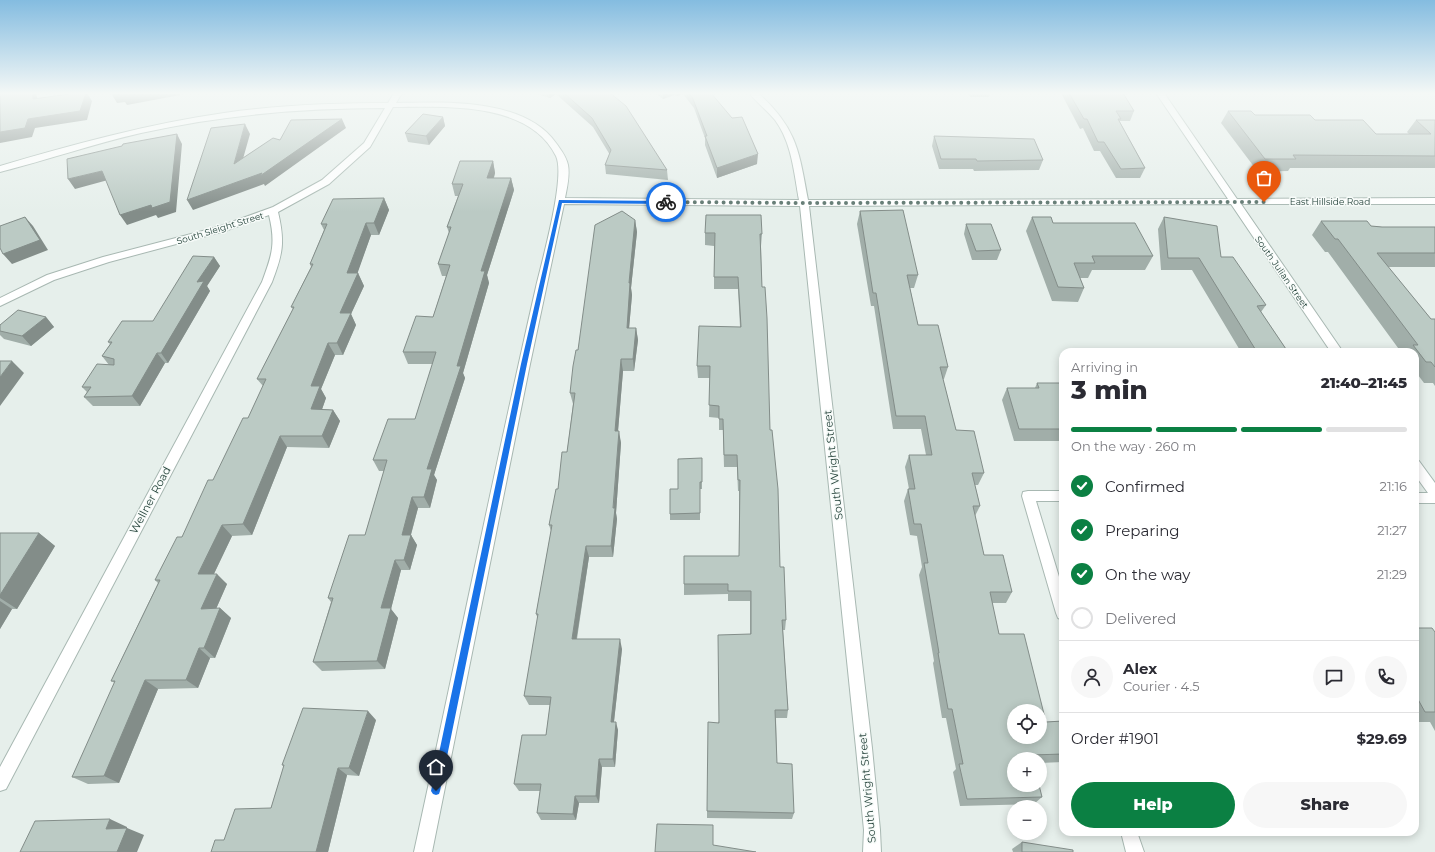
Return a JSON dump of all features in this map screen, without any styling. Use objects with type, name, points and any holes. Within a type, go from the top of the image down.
[{"type":"street","points":[[0,169],[76,146],[131,133]]},
{"type":"street","name":"South Sleight Street","points":[[0,302],[49,278],[80,267],[196,237],[273,211],[308,193],[332,177],[352,161],[368,145],[377,133]]},
{"type":"street","points":[[423,852],[524,364],[560,201],[564,173],[560,155],[552,142],[542,133]]},
{"type":"street","name":"South Wright Street","points":[[786,133],[790,139],[796,160],[804,203],[864,748],[872,830],[872,852]]},
{"type":"street","name":"South Julian Street","points":[[1187,133],[1334,348]]},
{"type":"street","name":"East Hillside Road","points":[[560,201],[804,203],[1435,202]]},
{"type":"street","name":"Wellner Road","points":[[0,783],[267,282],[274,263],[278,244],[273,211]]},
{"type":"street","points":[[1419,470],[1435,493]]},
{"type":"street","points":[[1059,496],[1028,496],[1059,600]]},
{"type":"street","points":[[1419,498],[1435,498]]},
{"type":"street","points":[[1130,836],[1135,852]]},
{"type":"building","points":[[209,133],[243,133],[234,164],[273,138],[280,140],[284,133],[322,133],[260,176],[262,173],[187,200]]},
{"type":"building","points":[[405,133],[429,133],[426,136]]},
{"type":"building","points":[[601,133],[643,133],[667,170],[605,165],[611,150]]},
{"type":"building","points":[[706,133],[749,133],[758,154],[717,168],[705,136],[707,136]]},
{"type":"building","points":[[1094,133],[1126,133],[1145,168],[1121,169],[1104,142],[1098,142]]},
{"type":"building","points":[[1245,133],[1431,134],[1430,133],[1435,133],[1435,156],[1293,155],[1296,159],[1265,159]]},
{"type":"building","points":[[177,134],[170,202],[152,208],[151,205],[120,215],[102,171],[68,179],[67,159],[122,146],[123,144]]},
{"type":"building","points":[[934,136],[1034,139],[1043,160],[977,161],[976,159],[941,159]]},
{"type":"building","points":[[460,161],[493,161],[487,178],[511,178],[481,271],[485,271],[457,366],[461,366],[427,469],[432,469],[424,497],[412,497],[402,535],[411,535],[404,560],[395,560],[381,608],[391,608],[377,661],[313,662],[333,598],[328,598],[349,535],[365,535],[387,460],[373,460],[388,419],[415,419],[436,352],[403,352],[416,316],[433,317],[450,265],[438,264],[451,227],[447,227],[463,184],[452,184]]},
{"type":"building","points":[[384,198],[374,223],[366,223],[347,273],[358,273],[340,313],[351,313],[337,343],[328,343],[311,386],[320,386],[311,409],[333,410],[322,436],[280,436],[243,524],[222,525],[198,574],[217,574],[201,609],[220,608],[204,648],[199,648],[186,680],[145,680],[104,776],[72,777],[115,681],[111,681],[160,580],[155,580],[177,537],[182,537],[208,480],[213,480],[243,418],[248,418],[266,379],[257,379],[294,307],[291,307],[313,264],[310,264],[327,224],[321,224],[333,199]]},
{"type":"building","points":[[903,210],[918,275],[907,275],[918,325],[938,325],[948,367],[940,367],[956,430],[974,431],[984,473],[972,473],[980,506],[973,506],[984,555],[1003,555],[1012,592],[990,592],[999,634],[1024,634],[1042,704],[1007,704],[1007,744],[1047,744],[1047,722],[1059,721],[1059,754],[1047,754],[1047,752],[1007,752],[1007,792],[1041,792],[1042,797],[967,799],[959,764],[963,764],[952,709],[948,709],[938,653],[924,563],[928,563],[921,524],[914,524],[908,489],[915,489],[909,455],[932,455],[925,416],[896,416],[876,293],[873,293],[860,211]]},
{"type":"building","points":[[622,211],[635,220],[629,283],[627,328],[636,328],[633,359],[621,359],[615,431],[619,431],[613,508],[615,508],[611,546],[586,546],[572,639],[620,639],[611,722],[616,722],[613,759],[599,759],[596,796],[575,796],[573,814],[537,813],[541,784],[514,784],[522,735],[546,735],[551,697],[524,696],[538,614],[536,614],[552,525],[549,525],[556,489],[558,489],[562,452],[567,452],[575,393],[570,393],[573,366],[576,350],[578,350],[595,225]]},
{"type":"building","points":[[706,215],[761,215],[762,234],[760,234],[762,287],[765,287],[767,318],[770,430],[772,430],[778,489],[780,567],[784,567],[786,620],[782,620],[788,710],[775,710],[777,763],[792,764],[794,813],[707,811],[708,722],[719,723],[718,635],[751,634],[751,591],[728,591],[728,584],[684,584],[684,556],[739,556],[740,480],[738,480],[737,455],[724,455],[723,419],[719,419],[719,406],[709,405],[710,366],[697,366],[699,326],[741,327],[738,277],[714,277],[715,233],[705,233]]},
{"type":"building","points":[[25,217],[40,240],[3,254],[0,248],[0,226]]},
{"type":"building","points":[[1032,217],[1051,217],[1053,223],[1135,223],[1153,256],[1092,256],[1095,263],[1074,263],[1084,288],[1058,287]]},
{"type":"building","points":[[1164,217],[1217,226],[1221,257],[1233,257],[1266,305],[1257,306],[1285,348],[1255,348],[1199,258],[1168,258]]},
{"type":"building","points":[[1321,221],[1367,221],[1371,226],[1382,227],[1435,227],[1435,253],[1377,253],[1431,319],[1435,319],[1435,367],[1431,362],[1426,362],[1419,353],[1419,348],[1415,348],[1413,345],[1418,345],[1338,239],[1335,239]]},
{"type":"building","points":[[966,224],[991,224],[1001,250],[976,251]]},
{"type":"building","points":[[193,256],[214,257],[197,282],[204,281],[161,353],[157,353],[132,396],[84,397],[91,387],[82,387],[97,364],[114,365],[114,359],[102,356],[112,342],[108,342],[122,321],[153,321]]},
{"type":"building","points":[[18,310],[46,317],[22,336],[0,331],[0,325]]},
{"type":"building","points":[[0,361],[12,361],[0,377]]},
{"type":"building","points":[[1037,383],[1059,383],[1059,429],[1019,429],[1007,388],[1039,388]]},
{"type":"building","points":[[702,458],[700,513],[670,514],[670,489],[678,489],[678,459]]},
{"type":"building","points":[[0,533],[39,533],[0,595]]},
{"type":"building","points":[[1419,628],[1432,628],[1435,632],[1435,712],[1425,712],[1419,701]]},
{"type":"building","points":[[303,708],[368,711],[349,768],[338,768],[316,852],[211,852],[215,840],[224,840],[235,809],[271,808],[284,765],[282,765]]},
{"type":"building","points":[[110,819],[106,829],[127,828],[117,852],[20,852],[35,821]]},
{"type":"building","points":[[657,824],[713,825],[713,845],[756,852],[655,852]]},
{"type":"building","points":[[1022,842],[1073,850],[1073,852],[1022,852]]},
{"type":"way so far","points":[[666,202],[1264,202]]},
{"type":"route","points":[[436,791],[524,364],[560,201],[666,202]]}]
